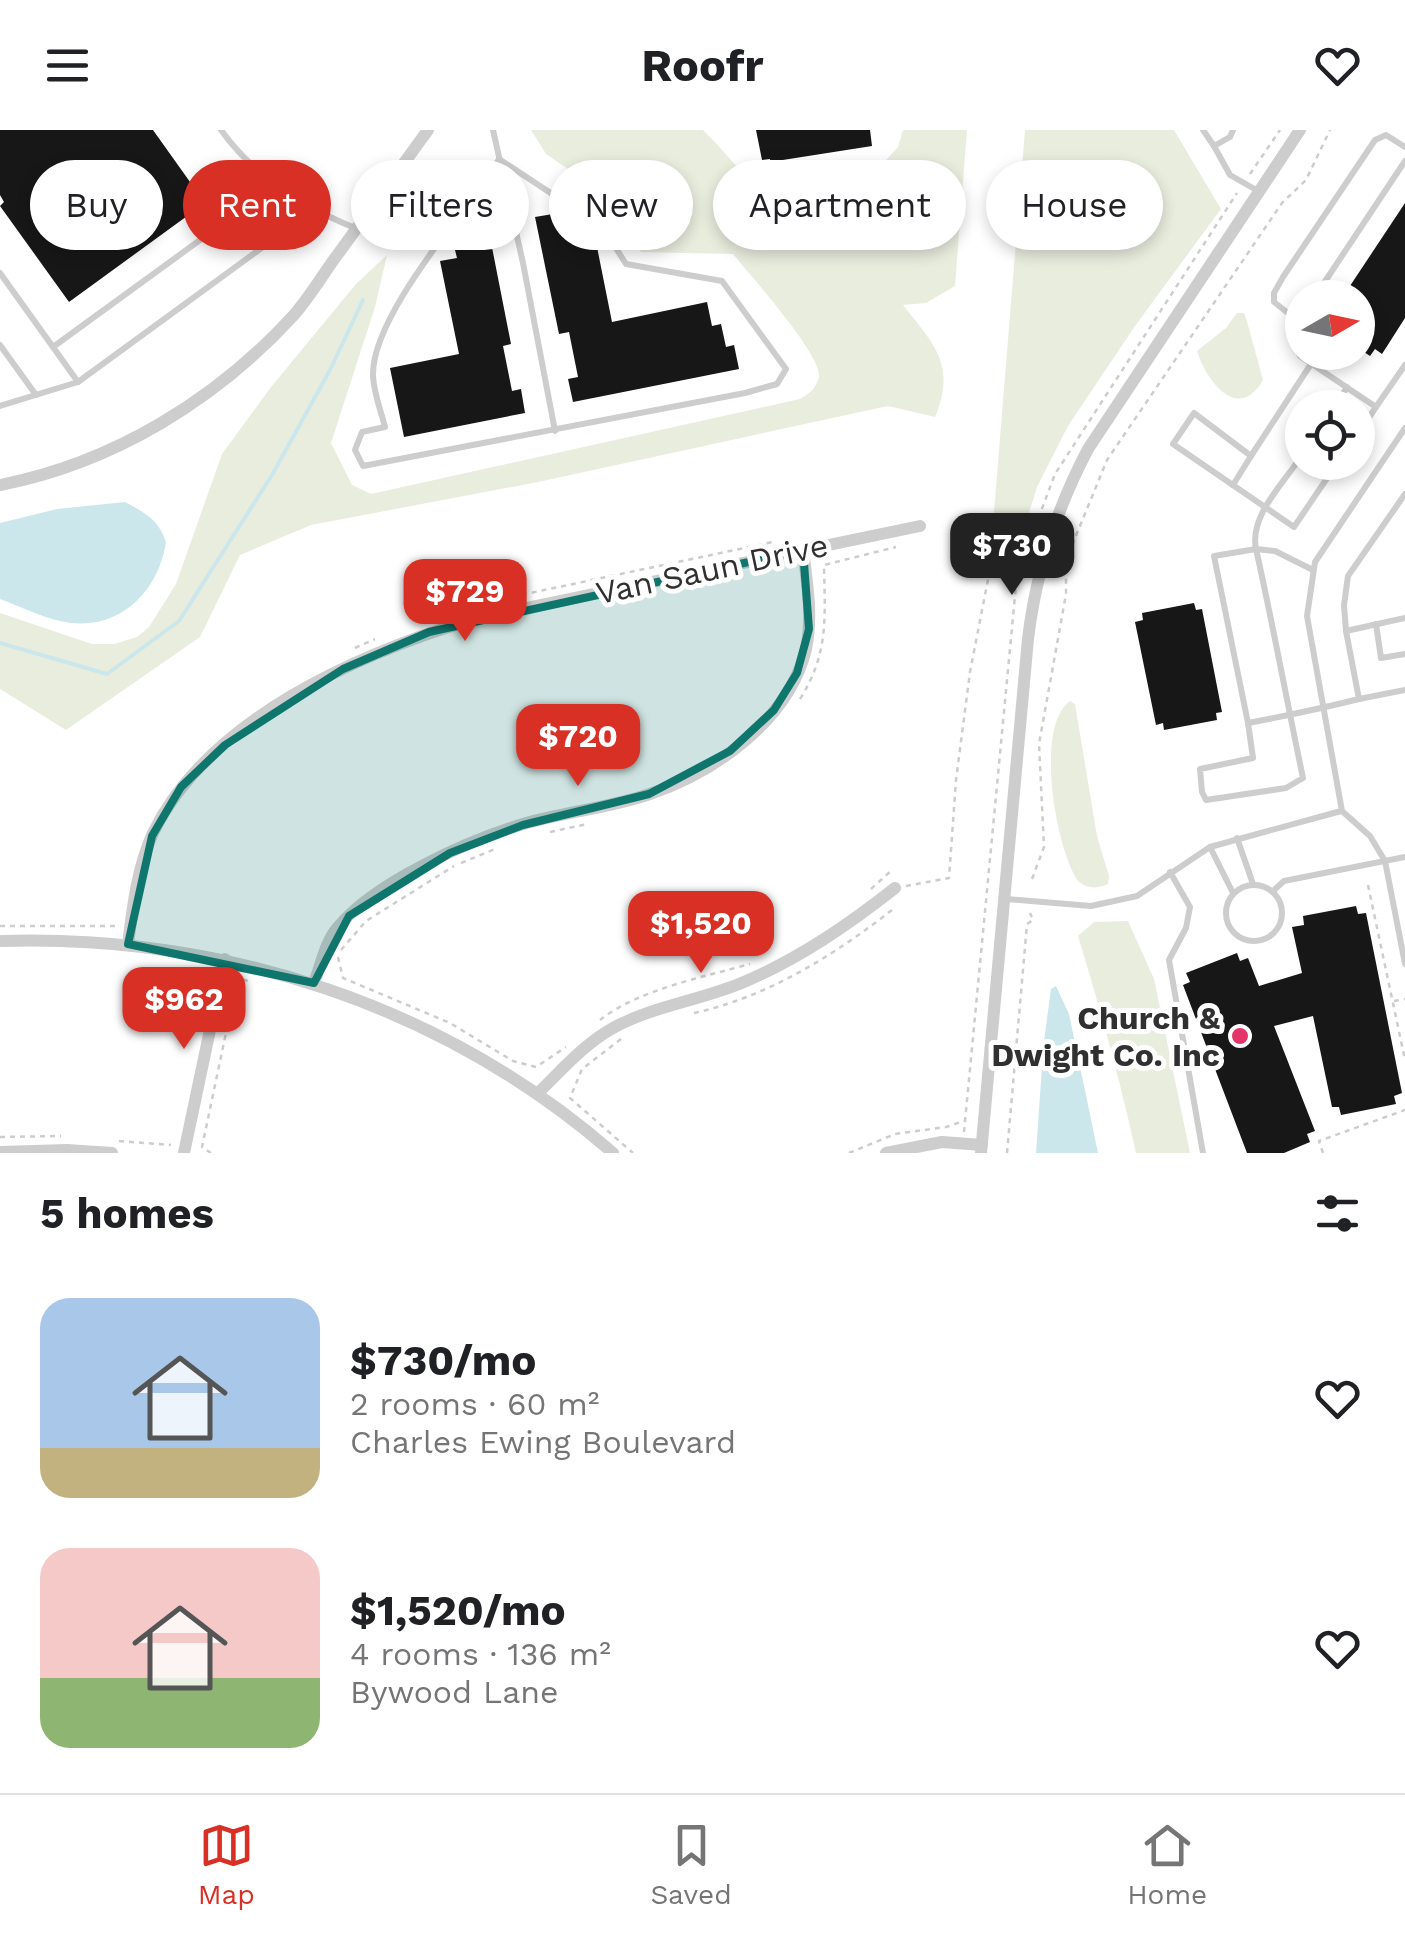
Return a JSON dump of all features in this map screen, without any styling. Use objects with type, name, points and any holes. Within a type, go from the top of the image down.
[{"type":"street","points":[[406,160],[428,130]]},
{"type":"street","points":[[886,1153],[926,1144],[963,1143],[981,1149],[1031,611],[1052,527],[1088,449],[1300,130]]},
{"type":"street","points":[[0,485],[98,456],[206,394],[294,314],[351,236]]},
{"type":"street","name":"Van Saun Drive","points":[[128,944],[142,864],[165,811],[182,787],[225,745],[302,691],[385,649],[474,619],[920,526]]},
{"type":"street","points":[[314,983],[338,926],[416,870],[523,825],[620,803],[678,783],[718,760],[754,731],[788,692],[805,652],[810,609],[804,550]]},
{"type":"street","points":[[538,1094],[584,1048],[614,1028],[724,990],[779,966],[856,919],[894,888]]},
{"type":"street","points":[[0,941],[128,944],[226,959],[314,983],[434,1033],[538,1094],[613,1153]]},
{"type":"street","points":[[184,1153],[226,959]]},
{"type":"street","points":[[0,1152],[112,1153]]},
{"type":"lane","points":[[221,130],[244,160]]},
{"type":"lane","points":[[493,130],[524,263],[554,431]]},
{"type":"lane","points":[[1203,130],[1225,169],[1259,192]]},
{"type":"lane","points":[[1214,146],[1230,137],[1233,130]]},
{"type":"lane","points":[[1285,310],[1276,306],[1274,293],[1376,140],[1386,134],[1405,147]]},
{"type":"lane","points":[[499,159],[607,234],[626,264],[722,281],[786,369],[777,384],[745,394],[363,466],[355,450],[362,432],[385,427],[373,374],[378,349],[404,292],[499,159]]},
{"type":"lane","points":[[1326,280],[1405,160]]},
{"type":"lane","points":[[53,347],[186,250]]},
{"type":"lane","points":[[0,406],[78,382],[259,250]]},
{"type":"lane","points":[[0,273],[78,382]]},
{"type":"lane","points":[[0,345],[36,395]]},
{"type":"lane","points":[[1320,370],[1376,407],[1405,365]]},
{"type":"lane","points":[[1233,486],[1307,370]]},
{"type":"lane","points":[[1252,456],[1194,413],[1173,444],[1294,527],[1326,480]]},
{"type":"lane","points":[[1405,428],[1313,570],[1307,616],[1342,811],[1370,836],[1384,861],[1405,964]]},
{"type":"lane","points":[[1285,480],[1256,527],[1256,548],[1303,778],[1286,788],[1206,800],[1200,768],[1253,758],[1214,556],[1256,548],[1275,551],[1313,570]]},
{"type":"lane","points":[[1360,699],[1346,630],[1348,576],[1405,494]]},
{"type":"lane","points":[[1346,630],[1405,618]]},
{"type":"lane","points":[[1376,624],[1382,658],[1405,654]]},
{"type":"lane","points":[[1248,724],[1405,690]]},
{"type":"lane","points":[[1004,898],[1091,906],[1136,896],[1210,846],[1342,811]]},
{"type":"lane","points":[[1236,838],[1253,884]]},
{"type":"lane","points":[[1210,846],[1234,894]]},
{"type":"lane","points":[[1273,891],[1284,881],[1405,857]]},
{"type":"lane","points":[[1170,872],[1190,907],[1186,928],[1169,960],[1203,1153]]},
{"type":"lane","points":[[1253,884],[1273,891],[1282,917],[1273,934],[1256,941],[1238,936],[1226,911],[1234,894],[1253,884]]},
{"type":"path","points":[[963,1143],[1017,575],[1055,474],[1280,130]]},
{"type":"path","points":[[1032,879],[1044,847],[1038,744],[1066,594],[1066,560],[1106,460],[1282,202],[1306,180],[1330,130]]},
{"type":"path","points":[[472,605],[780,541]]},
{"type":"path","points":[[798,700],[814,675],[826,626],[824,565],[896,546]]},
{"type":"path","points":[[894,888],[949,878],[970,672],[992,559]]},
{"type":"path","points":[[349,652],[382,637]]},
{"type":"path","points":[[542,833],[600,821]]},
{"type":"path","points":[[506,844],[456,865],[366,920],[337,954],[342,978],[450,1024],[512,1060],[536,1068],[567,1046]]},
{"type":"path","points":[[862,896],[892,870]]},
{"type":"path","points":[[1368,885],[1405,1060]]},
{"type":"path","points":[[692,1014],[728,1006],[777,983],[842,948],[892,910]]},
{"type":"path","points":[[1007,1153],[1026,924],[1033,920],[1030,912]]},
{"type":"path","points":[[0,926],[114,926],[120,917]]},
{"type":"path","points":[[596,1023],[611,1011],[672,986],[760,961]]},
{"type":"path","points":[[211,1153],[202,1147],[235,990],[244,982],[255,981]]},
{"type":"path","points":[[1393,1001],[1405,999]]},
{"type":"path","points":[[627,1035],[582,1070],[570,1098],[633,1153]]},
{"type":"path","points":[[1324,1153],[1319,1142],[1405,1110]]},
{"type":"highlighted area","points":[[803,550],[809,629],[797,673],[774,710],[730,751],[649,794],[523,825],[450,853],[349,916],[314,983],[128,944],[152,836],[181,787],[225,745],[343,669],[429,632]]},
{"type":"shaded area","points":[[531,130],[703,130],[731,160],[713,160],[713,250],[958,250],[955,286],[926,303],[903,305],[932,343],[942,369],[944,383],[935,417],[888,406],[538,482],[311,525],[240,555],[200,637],[66,730],[0,689],[0,613],[92,644],[114,644],[137,637],[149,627],[176,584],[222,454],[356,284],[387,255],[375,307],[331,443],[352,485],[371,494],[800,399],[812,390],[819,376],[808,350],[733,254],[640,250],[693,250],[693,160],[555,160],[546,154]]},
{"type":"shaded area","points":[[903,130],[967,130],[965,160],[886,160],[898,147]]},
{"type":"shaded area","points":[[1025,130],[1174,130],[1221,209],[1068,426],[1037,487],[1021,539],[991,549],[1015,250],[1163,250],[1163,160],[1023,160]]},
{"type":"shaded area","points":[[1237,313],[1244,313],[1246,318],[1263,380],[1243,398],[1234,398],[1215,385],[1197,351],[1226,328]]},
{"type":"shaded area","points":[[1070,701],[1075,704],[1097,836],[1109,876],[1108,884],[1096,887],[1078,881],[1070,865],[1052,789],[1053,736],[1059,715]]},
{"type":"shaded area","points":[[1128,921],[1154,979],[1190,1153],[1136,1153],[1078,936],[1094,922]]},
{"type":"water","points":[[125,502],[155,522],[166,542],[154,579],[131,606],[99,622],[80,624],[52,619],[0,599],[0,523],[57,509]]},
{"type":"water","points":[[1056,986],[1069,1014],[1098,1153],[1036,1153],[1042,1067],[1036,1066],[1034,1060],[1042,1056],[1051,989]]},
{"type":"building","points":[[0,130],[153,130],[183,172],[183,219],[163,234],[163,160],[30,160],[30,248],[0,206],[4,202],[0,195]]},
{"type":"building","points":[[756,130],[870,130],[872,146],[762,160]]},
{"type":"building","points":[[1405,203],[1405,318],[1382,354],[1375,349],[1375,280],[1354,280]]},
{"type":"building","points":[[549,215],[549,250],[598,250],[612,322],[707,302],[712,326],[721,324],[726,347],[734,345],[739,369],[573,402],[568,379],[578,377],[569,332],[559,334],[535,217]]},
{"type":"building","points":[[32,250],[140,250],[69,302]]},
{"type":"building","points":[[455,250],[493,250],[511,344],[503,346],[512,391],[521,389],[525,413],[404,437],[390,368],[459,354],[440,261],[457,258]]},
{"type":"building","points":[[1194,603],[1196,610],[1202,609],[1222,712],[1216,713],[1217,720],[1164,730],[1163,723],[1156,725],[1135,622],[1143,620],[1142,613]]},
{"type":"building","name":"Church & Dwight Co. Inc","points":[[1356,906],[1358,914],[1366,913],[1402,1093],[1394,1096],[1396,1104],[1341,1115],[1339,1107],[1332,1107],[1313,1016],[1274,1026],[1315,1131],[1307,1134],[1310,1142],[1284,1153],[1247,1153],[1183,985],[1190,982],[1186,973],[1237,953],[1240,961],[1248,958],[1259,986],[1302,973],[1292,927],[1304,925],[1303,916]]},
{"type":"waterway","points":[[0,643],[107,674],[179,621],[272,475],[330,370],[363,300]]},
{"type":"place","name":"Church & Dwight Co. Inc","points":[[1240,1036]]}]
